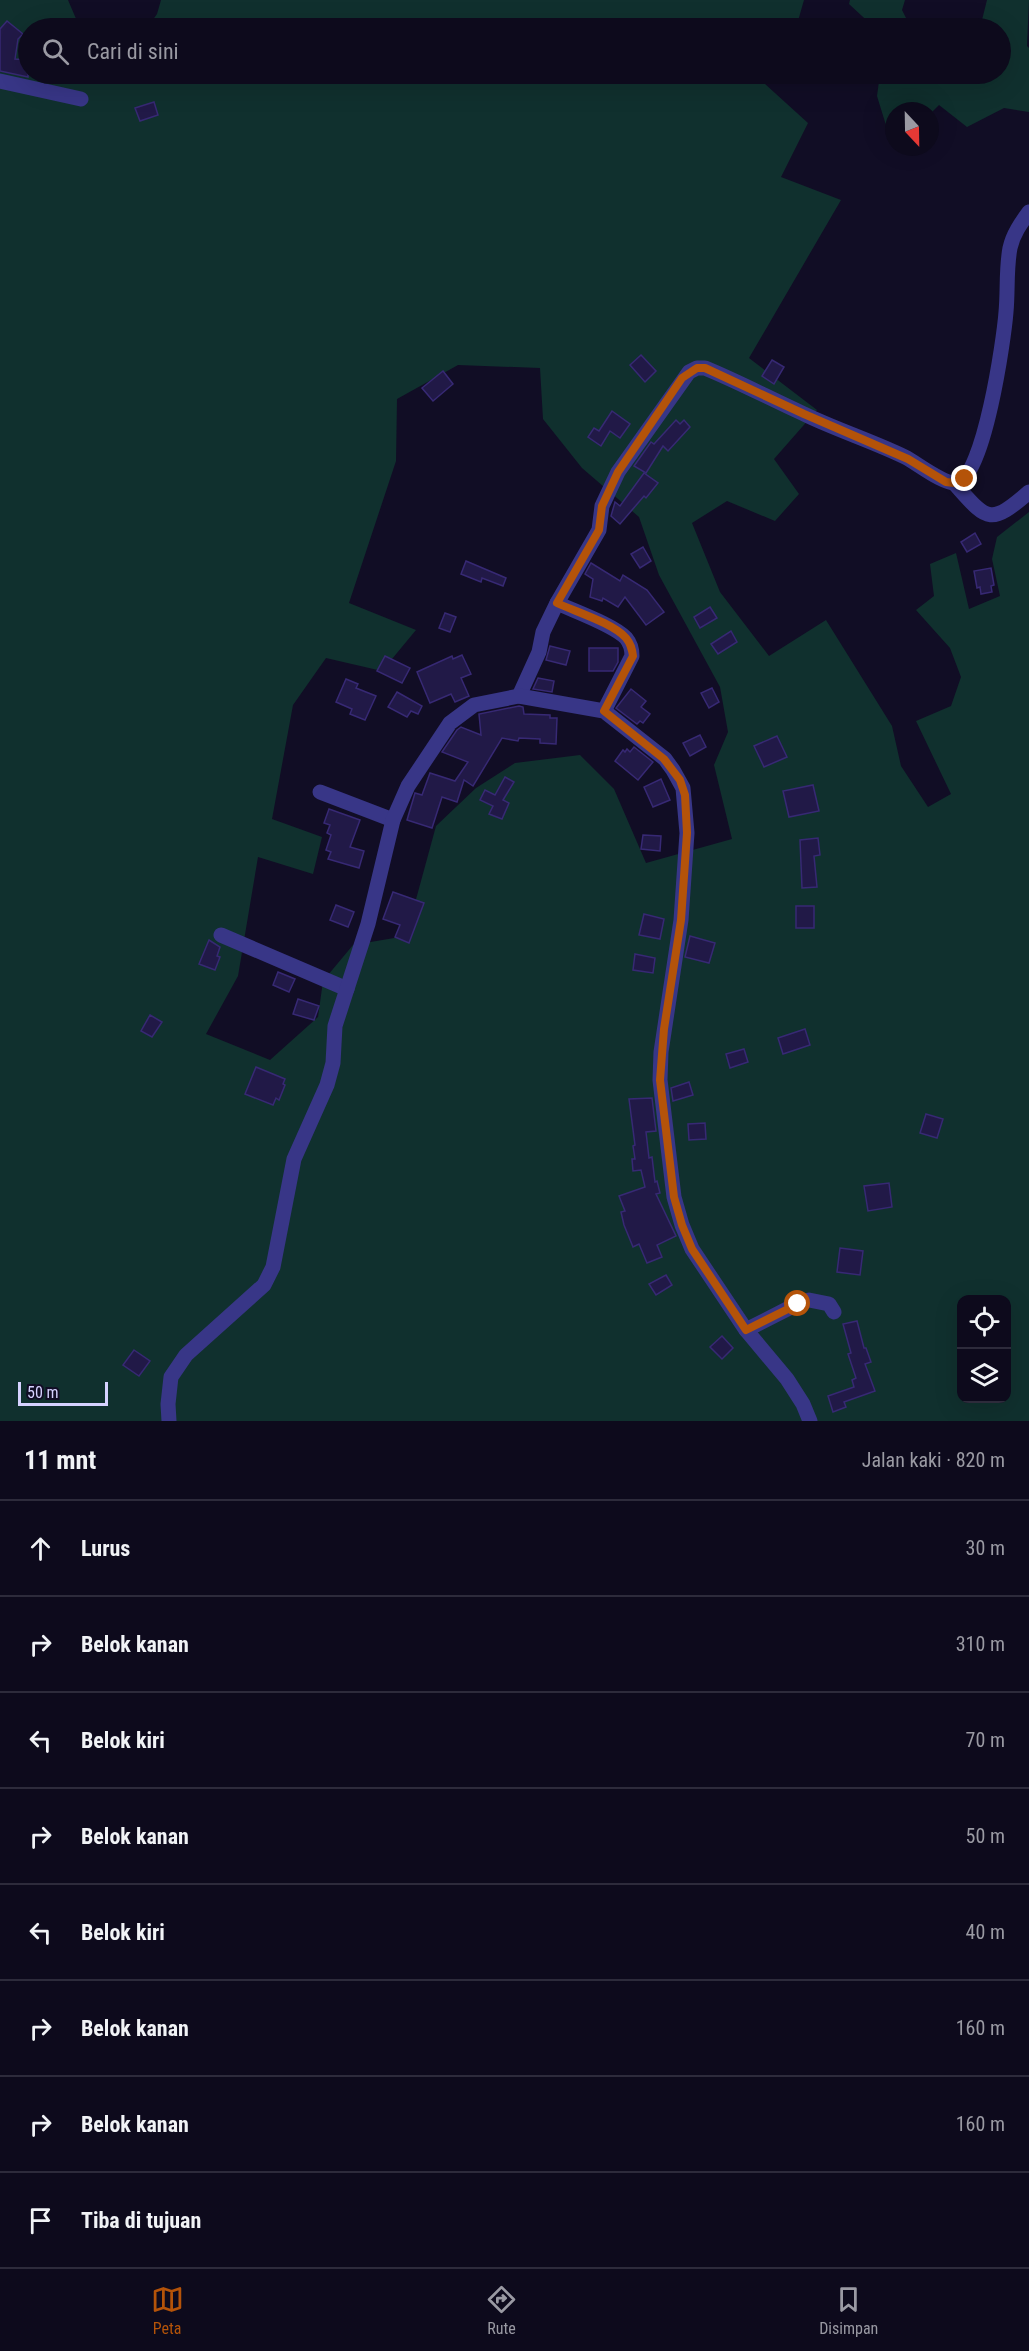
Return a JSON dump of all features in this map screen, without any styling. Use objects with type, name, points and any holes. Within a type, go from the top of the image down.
[{"type":"street","points":[[0,81],[81,99]]},
{"type":"street","points":[[519,696],[539,652],[543,632],[599,530],[602,506],[618,472],[682,378],[697,368],[705,368],[734,380],[804,414],[908,459],[946,482],[954,483],[965,479],[987,419],[1000,359],[1010,250],[1018,229],[1029,212]]},
{"type":"street","points":[[954,483],[984,514],[996,516],[1008,511],[1029,492]]},
{"type":"street","points":[[557,603],[612,628],[626,638],[632,647],[633,656],[604,711]]},
{"type":"street","points":[[169,1421],[171,1377],[186,1355],[264,1285],[273,1268],[294,1159],[327,1085],[333,1063],[335,1026],[371,914],[393,820],[408,786],[450,723],[474,705],[519,696],[604,711],[664,759],[680,780],[685,795],[687,833],[681,920],[664,1029],[660,1080],[674,1197],[692,1249],[746,1330],[787,1379],[803,1404],[810,1421]]},
{"type":"street","points":[[320,792],[393,820]]},
{"type":"street","points":[[221,935],[347,988]]},
{"type":"street","points":[[746,1330],[809,1300],[829,1304],[834,1312]]},
{"type":"green space","points":[[0,0],[68,0],[76,18],[18,18],[18,84],[765,84],[808,123],[781,177],[841,200],[749,358],[817,410],[774,459],[799,494],[775,521],[727,501],[692,523],[720,592],[769,656],[826,620],[892,726],[901,766],[928,807],[951,794],[916,721],[951,706],[961,677],[950,648],[916,610],[934,596],[930,564],[956,553],[969,609],[1000,596],[992,559],[997,537],[1029,512],[1029,1421],[0,1421]],"holes":[[[458,365],[540,368],[543,419],[582,468],[639,517],[659,575],[720,687],[728,732],[714,765],[732,839],[646,863],[614,789],[580,755],[515,763],[476,788],[436,826],[406,936],[353,945],[323,981],[318,1017],[270,1060],[206,1034],[238,976],[258,857],[313,874],[322,837],[272,819],[293,705],[326,658],[382,671],[416,630],[349,603],[396,461],[397,399]]]},
{"type":"green space","points":[[161,0],[804,0],[799,18],[154,18]]},
{"type":"green space","points":[[850,0],[905,0],[902,10],[906,18],[864,18],[849,4]]},
{"type":"green space","points":[[987,0],[1029,0],[1027,46],[1029,48],[1029,112],[1004,108],[967,127],[939,105],[939,102],[885,102],[885,122],[877,96],[879,84],[1011,84],[1011,18],[982,18]]},
{"type":"building","points":[[7,21],[18,30],[15,59],[18,59],[18,75],[0,71],[0,29]]},
{"type":"building","points":[[154,102],[158,115],[140,121],[135,108]]},
{"type":"building","points":[[641,355],[656,371],[645,382],[630,365]]},
{"type":"building","points":[[772,360],[784,367],[774,384],[762,376]]},
{"type":"building","points":[[443,371],[453,384],[433,401],[422,388]]},
{"type":"building","points":[[612,411],[630,424],[620,438],[610,431],[601,446],[588,437],[594,428],[599,431]]},
{"type":"building","points":[[676,420],[680,424],[684,420],[690,427],[668,451],[663,446],[646,473],[634,466],[651,442],[654,444]]},
{"type":"building","points":[[644,473],[658,483],[620,524],[611,516],[615,502],[620,506]]},
{"type":"building","points":[[975,533],[981,544],[967,552],[961,542]]},
{"type":"building","points":[[643,547],[651,561],[640,568],[631,554]]},
{"type":"building","points":[[466,561],[506,578],[503,586],[482,578],[481,582],[461,574]]},
{"type":"building","points":[[591,563],[620,581],[623,575],[647,590],[664,612],[646,625],[625,597],[618,607],[603,598],[602,601],[590,597],[593,579],[585,574]]},
{"type":"building","points":[[991,568],[994,585],[991,586],[992,592],[981,594],[980,587],[977,588],[974,571]]},
{"type":"building","points":[[710,607],[717,618],[700,628],[694,617]]},
{"type":"building","points":[[445,613],[456,617],[450,632],[439,628]]},
{"type":"building","points":[[731,631],[737,642],[718,654],[711,644]]},
{"type":"building","points":[[550,646],[570,651],[566,665],[546,660]]},
{"type":"building","points":[[589,648],[618,648],[618,662],[613,671],[589,671]]},
{"type":"building","points":[[462,655],[471,674],[461,678],[469,696],[455,702],[451,694],[430,703],[417,672],[452,656],[453,659]]},
{"type":"building","points":[[385,656],[410,668],[402,683],[377,671]]},
{"type":"building","points":[[538,678],[554,681],[552,692],[533,689]]},
{"type":"building","points":[[346,679],[358,684],[356,688],[376,696],[365,720],[350,714],[352,709],[336,702]]},
{"type":"building","points":[[712,688],[719,702],[709,708],[701,693]]},
{"type":"building","points":[[631,689],[646,701],[641,707],[650,714],[643,723],[640,721],[637,724],[616,708]]},
{"type":"building","points":[[397,692],[422,706],[418,714],[411,711],[407,717],[388,707]]},
{"type":"building","points":[[523,707],[524,714],[550,715],[550,718],[557,718],[556,744],[540,743],[540,739],[519,738],[518,741],[502,738],[473,786],[464,780],[457,802],[442,797],[432,828],[407,820],[415,793],[422,795],[430,773],[455,781],[468,762],[442,752],[457,730],[461,727],[481,735],[479,714]]},
{"type":"building","points":[[700,735],[706,747],[690,756],[683,743]]},
{"type":"building","points":[[777,736],[787,757],[764,767],[754,746]]},
{"type":"building","points":[[634,747],[653,762],[638,780],[615,761],[623,750],[625,752],[627,749],[630,752]]},
{"type":"building","points":[[505,777],[514,782],[503,800],[509,803],[502,819],[489,814],[493,806],[480,800],[485,790],[495,795]]},
{"type":"building","points":[[661,779],[670,800],[653,807],[644,787]]},
{"type":"building","points":[[813,785],[819,811],[789,817],[783,791]]},
{"type":"building","points":[[329,809],[360,820],[350,847],[364,851],[359,868],[328,859],[331,852],[326,850],[331,835],[327,833],[330,825],[324,823]]},
{"type":"building","points":[[643,835],[661,836],[660,851],[641,849]]},
{"type":"building","points":[[818,838],[820,855],[814,856],[817,887],[802,888],[800,840]]},
{"type":"building","points":[[393,892],[424,903],[409,943],[395,937],[400,925],[383,919]]},
{"type":"building","points":[[336,905],[354,912],[348,927],[330,920]]},
{"type":"building","points":[[796,906],[814,906],[814,928],[796,928]]},
{"type":"building","points":[[644,914],[664,919],[660,939],[639,935]]},
{"type":"building","points":[[690,936],[715,943],[709,963],[685,957]]},
{"type":"building","points":[[209,940],[220,947],[217,956],[220,957],[215,970],[199,964]]},
{"type":"building","points":[[635,954],[655,958],[653,973],[633,970]]},
{"type":"building","points":[[278,972],[295,979],[289,992],[273,985]]},
{"type":"building","points":[[298,999],[319,1006],[314,1020],[293,1014]]},
{"type":"building","points":[[150,1015],[162,1022],[152,1037],[141,1031]]},
{"type":"building","points":[[805,1029],[810,1045],[783,1054],[778,1038]]},
{"type":"building","points":[[744,1049],[748,1062],[730,1068],[726,1054]]},
{"type":"building","points":[[256,1067],[285,1079],[279,1100],[276,1098],[273,1105],[245,1094]]},
{"type":"building","points":[[689,1082],[693,1095],[673,1101],[671,1088]]},
{"type":"building","points":[[652,1098],[656,1131],[646,1132],[649,1158],[652,1157],[655,1182],[657,1181],[660,1193],[656,1194],[676,1236],[657,1245],[662,1257],[647,1263],[639,1244],[633,1247],[624,1225],[621,1212],[625,1211],[619,1196],[645,1187],[641,1170],[633,1171],[632,1159],[635,1159],[633,1146],[635,1145],[629,1099]]},
{"type":"building","points":[[926,1114],[943,1119],[937,1138],[920,1133]]},
{"type":"building","points":[[705,1123],[706,1139],[689,1140],[688,1124]]},
{"type":"building","points":[[889,1183],[892,1207],[868,1211],[864,1186]]},
{"type":"building","points":[[840,1248],[863,1251],[860,1275],[837,1272]]},
{"type":"building","points":[[666,1275],[672,1285],[656,1295],[649,1284]]},
{"type":"building","points":[[857,1321],[864,1348],[871,1362],[865,1364],[875,1391],[844,1402],[846,1407],[833,1412],[828,1396],[854,1387],[852,1380],[856,1378],[848,1354],[851,1353],[843,1324]]},
{"type":"building","points":[[722,1336],[733,1348],[722,1359],[710,1347]]},
{"type":"building","points":[[134,1350],[150,1361],[139,1376],[123,1365]]},
{"type":"route","points":[[798,1304],[746,1330],[692,1249],[682,1225],[674,1197],[660,1080],[664,1029],[681,920],[687,833],[685,795],[680,780],[664,759],[604,711],[633,656],[632,647],[626,638],[612,628],[557,603],[599,530],[602,506],[618,472],[682,378],[697,368],[705,368],[734,380],[804,414],[877,444],[908,459],[946,482],[954,483],[965,479]]}]
